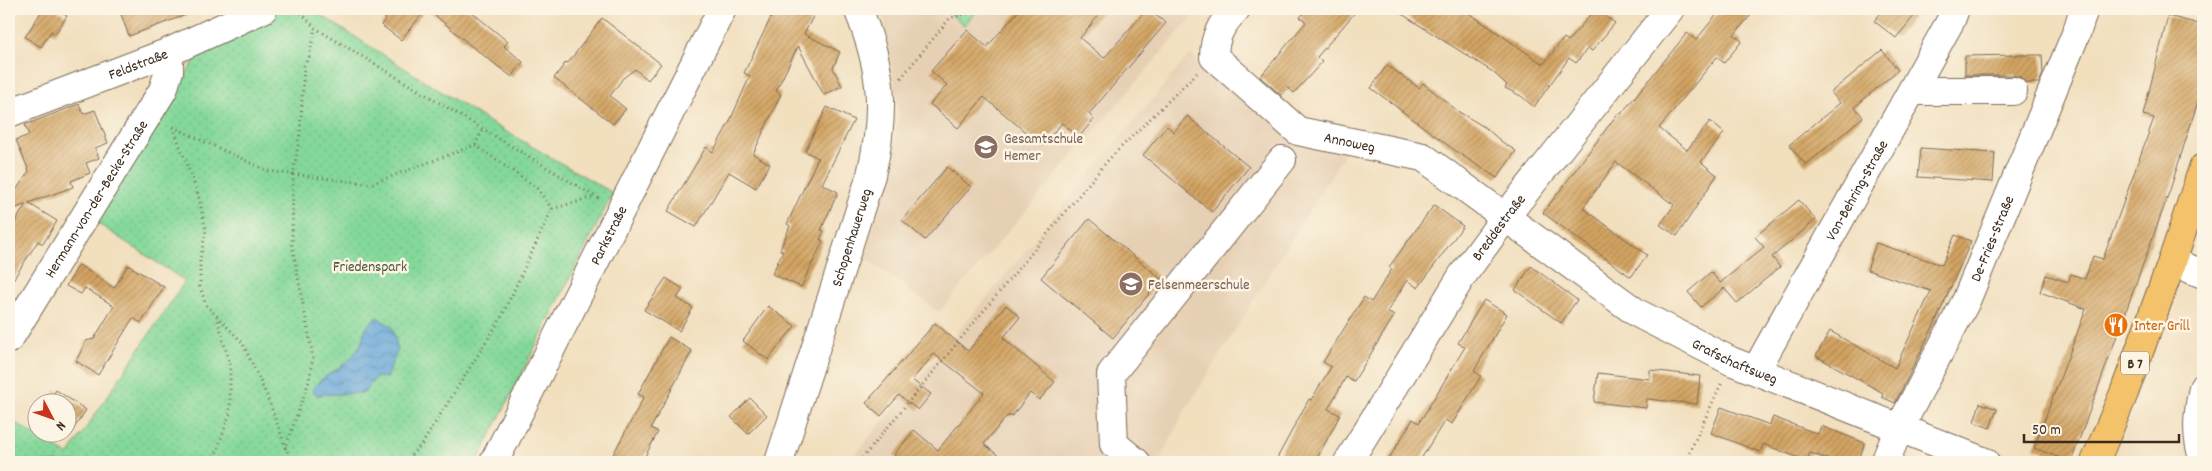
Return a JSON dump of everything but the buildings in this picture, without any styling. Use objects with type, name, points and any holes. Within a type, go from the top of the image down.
[{"type":"main road","name":"B 7","points":[[2094,462],[2124,393],[2172,262],[2203,168]]},
{"type":"street","name":"Feldstraße","points":[[9,113],[169,52],[264,9]]},
{"type":"street","name":"Parkstraße","points":[[494,462],[722,9]]},
{"type":"street","name":"Schopenhauerweg","points":[[779,462],[872,175],[880,139],[882,102],[878,72],[858,9]]},
{"type":"street","points":[[1214,50],[1223,23],[1236,9]]},
{"type":"street","name":"Breddestraße","points":[[1348,462],[1462,276],[1506,216],[1670,9]]},
{"type":"street","name":"Von-Behring-Straße","points":[[1756,370],[1912,91],[1951,20],[1955,9]]},
{"type":"street","name":"De-Fries-Straße","points":[[1885,462],[1899,428],[1966,301],[2074,40],[2084,9]]},
{"type":"street","name":"Annoweg","points":[[1214,50],[1298,131],[1424,157],[1506,216]]},
{"type":"street","name":"Hermann-von-der-Becke-Straße","points":[[9,339],[162,120],[164,90],[169,71],[169,52]]},
{"type":"street","points":[[1912,91],[2013,92]]},
{"type":"street","points":[[1136,462],[1114,444],[1111,374],[1282,160]]},
{"type":"street","name":"Grafschaftsweg","points":[[1506,216],[1637,313],[1731,361],[1985,462]]},
{"type":"street","points":[[2172,262],[2203,274]]},
{"type":"street","points":[[2203,388],[2199,406],[2198,430],[2203,457]]},
{"type":"path","points":[[298,9],[315,28],[484,128],[595,197],[620,210]]},
{"type":"path","points":[[915,62],[950,18],[984,9]]},
{"type":"path","points":[[286,449],[309,381],[313,357],[292,244],[293,175],[300,133],[304,66],[309,57],[315,28]]},
{"type":"path","points":[[859,462],[1109,159],[1214,50]]},
{"type":"path","points":[[162,120],[268,172],[372,184],[475,145],[484,128]]},
{"type":"path","points":[[162,120],[198,194],[206,230],[200,260],[200,287],[206,305],[242,342],[267,396],[291,462]]},
{"type":"path","points":[[475,145],[537,188],[552,209]]},
{"type":"path","points":[[404,462],[422,444],[501,318],[552,209],[595,197]]},
{"type":"path","points":[[213,462],[230,413],[230,365],[217,316]]},
{"type":"path","points":[[1685,462],[1731,361]]},
{"type":"shaded area","name":"Gesamtschule Hemer","points":[[879,9],[1199,9],[939,312],[864,257],[887,179],[899,116],[885,20]]},
{"type":"shaded area","name":"Felsenmeerschule","points":[[1190,54],[1211,72],[1345,153],[1183,414],[1161,458],[1169,462],[849,462]]},
{"type":"green space","name":"Friedenspark","points":[[284,9],[311,9],[491,123],[613,193],[477,462],[9,462],[9,419],[28,431],[28,444],[50,444],[68,455],[75,444],[78,444],[78,440],[185,281],[94,221],[200,52]]},
{"type":"green space","points":[[944,9],[979,9],[964,25]]},
{"type":"water","points":[[377,317],[392,327],[398,349],[386,378],[376,377],[364,393],[317,395],[312,390],[316,384],[351,358],[362,342],[367,326]]},
{"type":"place","name":"Gesamtschule Hemer","points":[[986,147]]},
{"type":"place","name":"Felsenmeerschule","points":[[1131,284]]},
{"type":"place","name":"Inter Grill","points":[[2116,325]]}]
